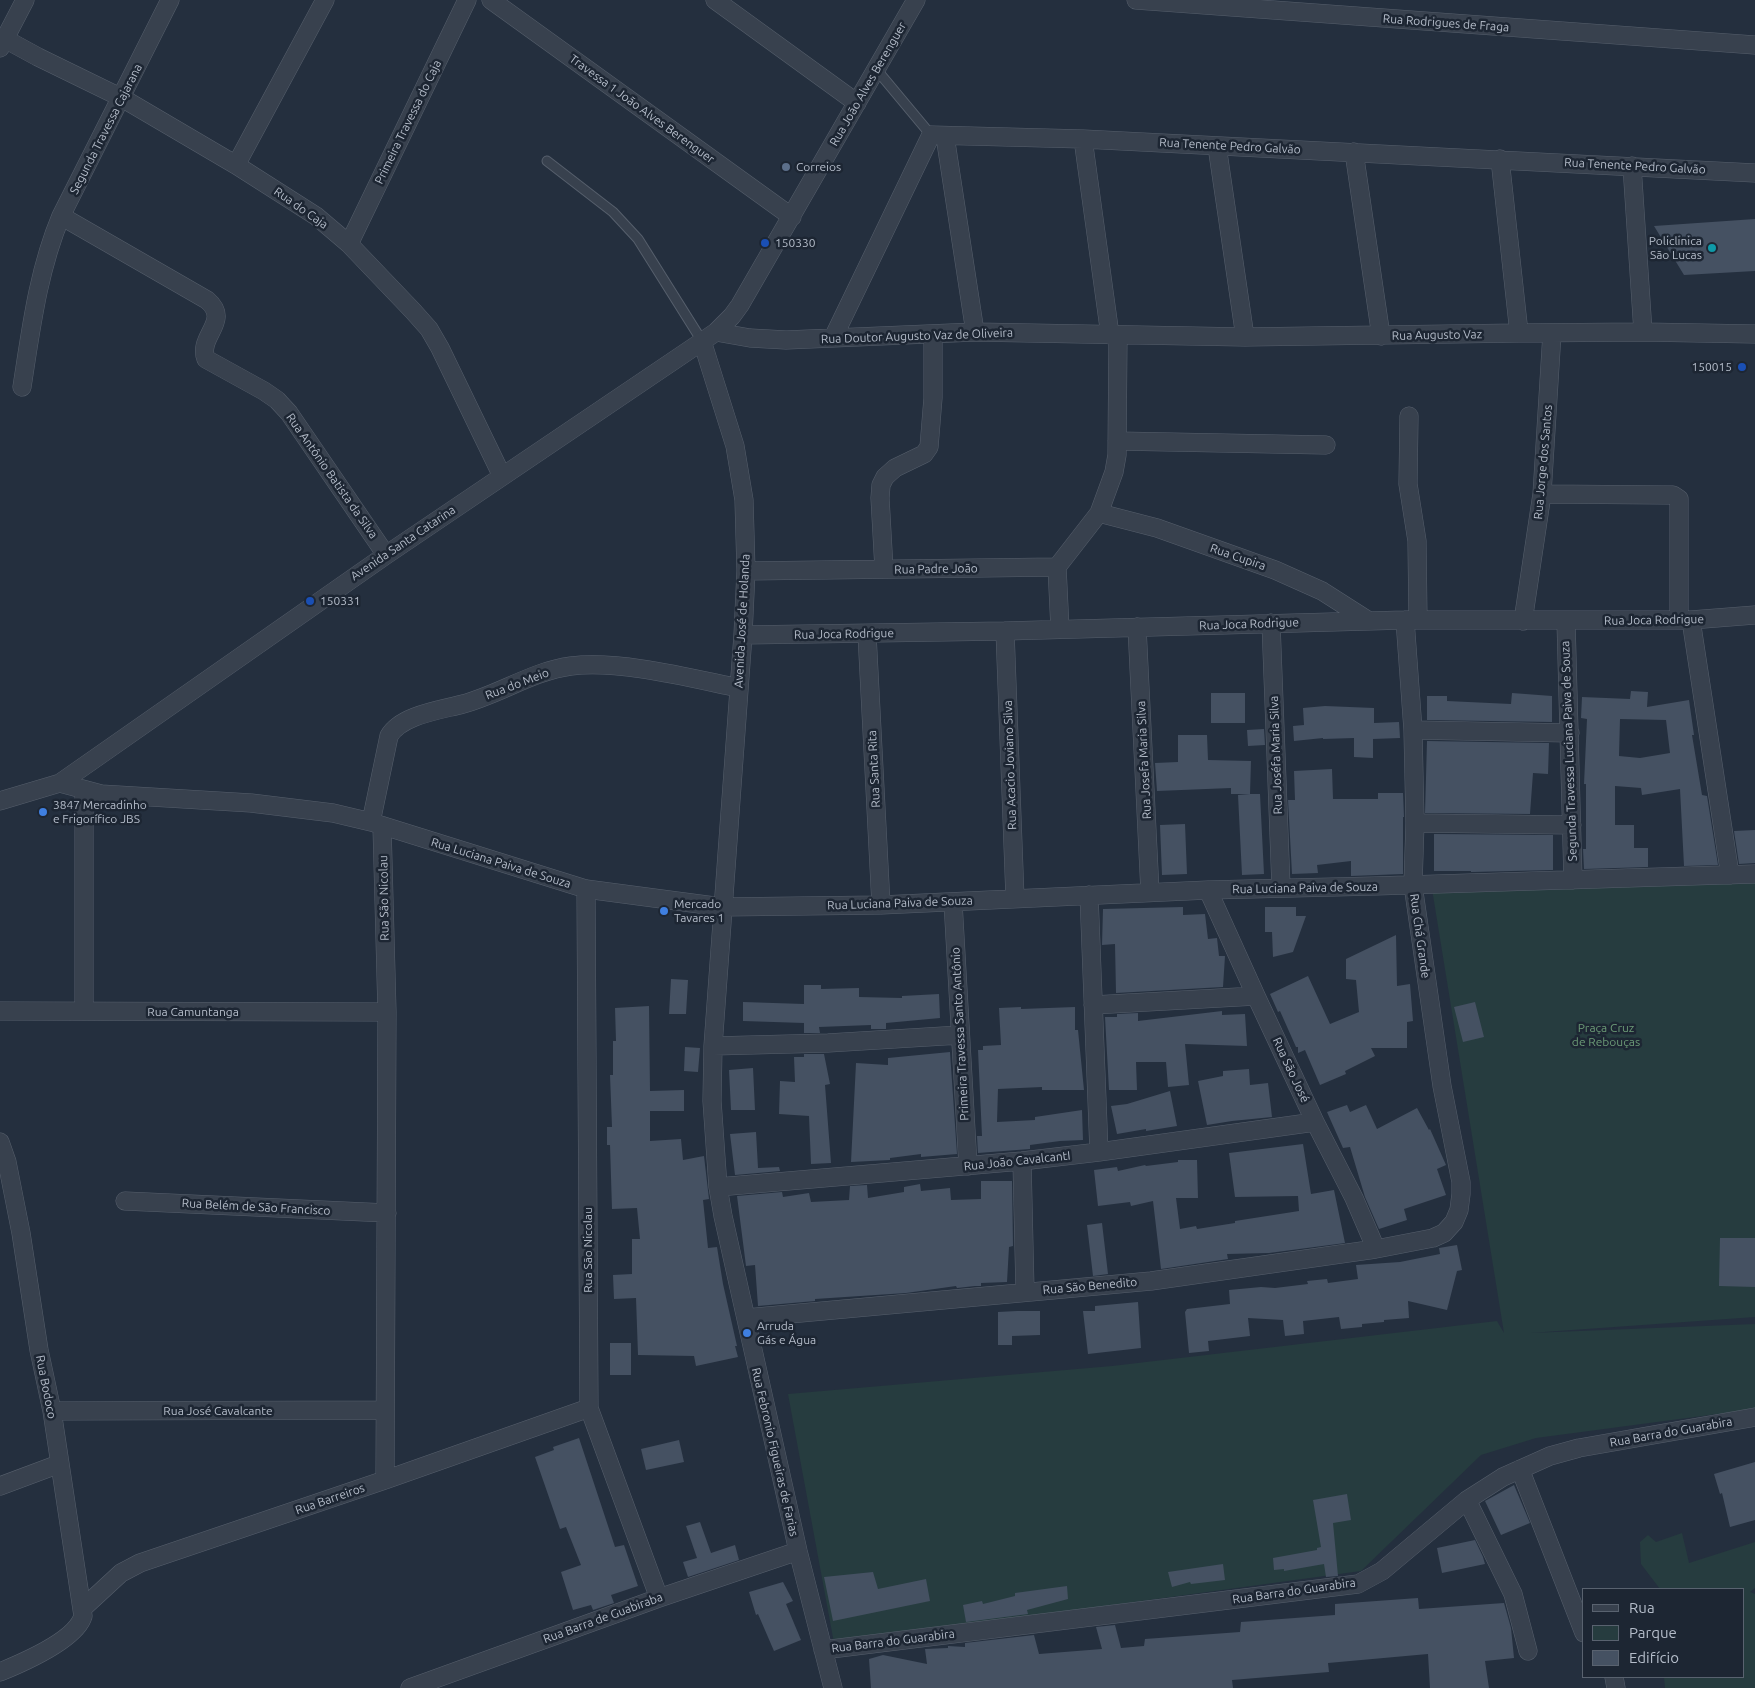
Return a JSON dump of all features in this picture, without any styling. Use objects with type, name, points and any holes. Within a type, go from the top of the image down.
[{"type":"street","points":[[3,44],[25,0]]},
{"type":"street","name":"Segunda Travessa Cajarana","points":[[22,387],[38,287],[60,216],[122,98],[170,0]]},
{"type":"street","points":[[236,165],[325,0]]},
{"type":"street","name":"Primeira Travessa do Caja","points":[[349,244],[467,0]]},
{"type":"street","name":"Travessa 1 João Alves Berenguer","points":[[491,0],[792,217]]},
{"type":"street","points":[[715,0],[857,103]]},
{"type":"street","name":"Rua João Alves Berenguer","points":[[709,336],[732,316],[740,305],[916,0]]},
{"type":"street","name":"Rua Rodrigues de Fraga","points":[[1136,0],[1755,45]]},
{"type":"street","name":"Rua do Caja","points":[[3,44],[38,57],[122,98],[236,165],[316,216],[349,244],[429,329],[502,476]]},
{"type":"street","points":[[938,135],[975,332]]},
{"type":"street","points":[[833,338],[938,135]]},
{"type":"street","name":"Rua Tenente Pedro Galvão","points":[[938,135],[1083,139],[1755,173]]},
{"type":"street","points":[[1060,629],[1057,567],[1099,513],[1114,472],[1117,456],[1114,335],[1083,139]]},
{"type":"street","points":[[1216,146],[1245,337]]},
{"type":"street","points":[[1354,152],[1381,336]]},
{"type":"street","points":[[1500,159],[1519,333]]},
{"type":"street","points":[[1632,166],[1644,332]]},
{"type":"street","name":"Rua Antônio Batista da Silva","points":[[60,216],[207,300],[215,307],[217,312],[216,319],[203,352],[206,359],[264,391],[277,400],[289,413],[386,555]]},
{"type":"street","name":"Rua Doutor Augusto Vaz de Oliveira","points":[[709,336],[786,340],[975,332],[1114,335]]},
{"type":"street","name":"Rua Augusto Vaz","points":[[1114,335],[1245,337],[1644,332],[1755,334]]},
{"type":"street","name":"Rua Jorge dos Santos","points":[[1523,621],[1542,494],[1552,333]]},
{"type":"street","points":[[884,569],[881,485],[884,477],[895,468],[924,454],[928,446],[933,398],[933,334]]},
{"type":"street","name":"Avenida Santa Catarina","points":[[0,801],[60,782],[386,555],[709,336]]},
{"type":"street","name":"Avenida José de Holanda","points":[[709,336],[735,446],[744,500],[746,571],[740,688],[722,907]]},
{"type":"street","name":"Rua Chá Grande","points":[[1409,416],[1408,484],[1417,541],[1411,620],[1415,823],[1413,885],[1442,1086],[1462,1194],[1454,1222],[1444,1233],[1433,1238]]},
{"type":"street","points":[[1117,441],[1326,445]]},
{"type":"street","points":[[1542,494],[1677,496],[1680,503],[1685,620],[1730,875]]},
{"type":"street","name":"Rua Cupira","points":[[1099,513],[1157,528],[1275,570],[1322,590],[1369,621]]},
{"type":"street","name":"Rua Padre João","points":[[746,571],[1057,567]]},
{"type":"street","name":"Rua Joca Rodrigue","points":[[742,635],[1005,631],[1411,620],[1685,620],[1755,615]]},
{"type":"street","name":"Segunda Travessa Luciana Paiva de Souza","points":[[1566,621],[1573,880]]},
{"type":"street","name":"Rua Joséfa Maria Silva","points":[[1271,623],[1281,887]]},
{"type":"street","name":"Rua Josefa Maria Silva","points":[[1137,627],[1150,892]]},
{"type":"street","name":"Rua Acacio Joviano Silva","points":[[1005,631],[1015,898]]},
{"type":"street","name":"Rua Santa Rita","points":[[867,634],[880,905]]},
{"type":"street","name":"Rua do Meio","points":[[377,824],[389,736],[393,730],[407,720],[469,702],[540,674],[570,666],[605,665],[740,688]]},
{"type":"street","points":[[1413,730],[1570,733]]},
{"type":"street","name":"Rua Luciana Paiva de Souza","points":[[60,782],[101,794],[260,804],[334,813],[377,824],[586,889],[722,907],[880,905],[1281,887],[1413,885],[1755,874]]},
{"type":"street","points":[[84,790],[84,1011]]},
{"type":"street","points":[[1415,823],[1572,825]]},
{"type":"street","name":"Rua São Nicolau","points":[[377,824],[387,1012],[385,1480]]},
{"type":"street","name":"Rua São Nicolau","points":[[586,889],[589,1408],[659,1598]]},
{"type":"street","name":"Rua São José","points":[[1208,890],[1315,1122],[1354,1198],[1376,1249]]},
{"type":"street","points":[[1089,895],[1099,1152]]},
{"type":"street","name":"Primeira Travessa Santo Antônio","points":[[953,902],[968,1166]]},
{"type":"street","name":"Rua Febronio Figueiras de Farias","points":[[722,907],[713,1046],[712,1101],[718,1187],[798,1551],[833,1688]]},
{"type":"street","points":[[1093,1005],[1256,996]]},
{"type":"street","name":"Rua Camuntanga","points":[[0,1011],[387,1012]]},
{"type":"street","points":[[713,1046],[828,1043],[960,1035]]},
{"type":"street","name":"Rua João CavalcantI","points":[[718,1187],[1022,1161],[1315,1122]]},
{"type":"street","name":"Rua Bodoco","points":[[0,1142],[7,1162],[19,1224],[39,1350],[52,1411],[83,1616],[74,1630],[42,1654],[0,1672]]},
{"type":"street","points":[[1022,1161],[1025,1291]]},
{"type":"street","name":"Rua Belém de São Francisco","points":[[125,1200],[387,1213]]},
{"type":"street","name":"Rua São Benedito","points":[[746,1318],[1025,1291],[1151,1281],[1376,1249],[1433,1238]]},
{"type":"street","name":"Rua Barreiros","points":[[82,1609],[121,1573],[140,1563],[589,1408]]},
{"type":"street","name":"Rua José Cavalcante","points":[[52,1411],[385,1410]]},
{"type":"street","name":"Rua Barra do Guarabira","points":[[823,1650],[1358,1584],[1382,1571],[1467,1500],[1503,1477],[1550,1456],[1579,1448],[1755,1417]]},
{"type":"street","points":[[0,1486],[59,1464]]},
{"type":"street","points":[[1520,1469],[1582,1628]]},
{"type":"street","points":[[1467,1500],[1513,1594],[1528,1651]]},
{"type":"street","name":"Rua Barra de Guabiraba","points":[[410,1688],[659,1598],[798,1551]]},
{"type":"lane","points":[[876,69],[938,135]]},
{"type":"lane","points":[[547,161],[613,212],[638,239],[709,336]]},
{"type":"green space","name":"Praça Cruz de Rebouças","points":[[1755,880],[1755,1317],[1530,1333],[1755,1324],[1755,1409],[1536,1438],[1481,1455],[1361,1571],[834,1643],[788,1394],[1112,1366],[1497,1321],[1504,1333],[1432,889]]},
{"type":"green space","points":[[1682,1533],[1689,1563],[1755,1542],[1755,1588],[1750,1592],[1755,1594],[1755,1688],[1665,1688],[1664,1678],[1745,1678],[1745,1588],[1659,1588],[1641,1564],[1640,1542],[1648,1535],[1656,1542]]},
{"type":"building","name":"Policlinica São Lucas","points":[[1755,219],[1755,271],[1684,275],[1654,226]]},
{"type":"building","points":[[1631,691],[1648,692],[1647,707],[1689,700],[1694,735],[1692,735],[1702,795],[1707,796],[1718,865],[1684,866],[1680,789],[1642,795],[1641,788],[1615,786],[1615,825],[1634,825],[1634,848],[1648,848],[1648,867],[1584,869],[1583,849],[1586,849],[1586,784],[1584,784],[1587,719],[1581,718],[1582,697],[1630,699]],"holes":[[[1620,719],[1666,720],[1670,753],[1640,758],[1619,756]]]},
{"type":"building","points":[[1211,693],[1245,693],[1245,723],[1211,723]]},
{"type":"building","points":[[1512,693],[1552,696],[1552,722],[1427,720],[1427,696],[1447,696],[1447,701],[1511,704]]},
{"type":"building","points":[[1325,706],[1374,708],[1374,723],[1399,722],[1400,738],[1373,739],[1373,758],[1354,757],[1354,738],[1323,738],[1294,741],[1293,726],[1304,725],[1303,708]]},
{"type":"building","points":[[1264,729],[1265,745],[1248,746],[1247,730]]},
{"type":"building","points":[[1178,735],[1207,735],[1208,760],[1251,761],[1250,794],[1231,794],[1231,788],[1157,791],[1155,763],[1178,762]]},
{"type":"building","points":[[1427,741],[1549,743],[1548,774],[1533,773],[1530,814],[1425,813]]},
{"type":"building","points":[[1332,769],[1333,799],[1378,799],[1378,793],[1403,793],[1403,874],[1351,876],[1351,861],[1317,865],[1318,873],[1292,874],[1288,800],[1295,800],[1294,771]]},
{"type":"building","points":[[1260,794],[1264,874],[1242,875],[1238,795]]},
{"type":"building","points":[[1185,824],[1187,874],[1162,875],[1160,825]]},
{"type":"building","points":[[1755,830],[1755,863],[1739,864],[1734,831]]},
{"type":"building","points":[[1434,834],[1553,835],[1553,870],[1434,871]]},
{"type":"building","points":[[1183,907],[1183,915],[1205,914],[1208,939],[1217,938],[1219,956],[1225,956],[1223,987],[1116,993],[1115,944],[1102,945],[1103,909]]},
{"type":"building","points":[[1265,907],[1296,907],[1296,916],[1306,916],[1293,952],[1273,957],[1272,932],[1265,932]]},
{"type":"building","points":[[1396,935],[1397,986],[1410,984],[1413,1021],[1407,1022],[1407,1048],[1371,1048],[1375,1056],[1345,1071],[1346,1074],[1320,1085],[1305,1050],[1298,1053],[1298,1047],[1296,1047],[1270,994],[1308,976],[1330,1024],[1359,1012],[1356,980],[1346,979],[1346,959]]},
{"type":"building","points":[[671,979],[688,980],[686,1014],[669,1014]]},
{"type":"building","points":[[804,985],[821,985],[821,989],[859,988],[859,997],[902,998],[902,996],[939,994],[940,1018],[886,1023],[886,1029],[871,1029],[871,1025],[819,1027],[820,1033],[804,1033],[804,1023],[743,1021],[743,1002],[804,1004]]},
{"type":"building","points":[[1475,1002],[1484,1037],[1463,1042],[1454,1007]]},
{"type":"building","points":[[649,1006],[650,1091],[684,1090],[684,1111],[650,1111],[650,1141],[681,1139],[683,1160],[704,1156],[709,1199],[703,1200],[708,1248],[717,1247],[737,1346],[735,1346],[738,1357],[696,1366],[694,1356],[638,1355],[636,1298],[614,1299],[613,1275],[632,1274],[632,1239],[640,1239],[637,1208],[612,1209],[610,1145],[607,1145],[607,1127],[612,1127],[610,1075],[613,1075],[613,1041],[616,1041],[615,1008]]},
{"type":"building","points":[[1021,1007],[1021,1009],[1075,1007],[1075,1030],[1078,1030],[1084,1090],[1042,1090],[1042,1087],[998,1089],[997,1122],[1035,1120],[1035,1117],[1082,1110],[1083,1140],[1030,1145],[1030,1149],[978,1153],[977,1136],[982,1136],[978,1050],[983,1050],[983,1046],[1001,1045],[999,1008]]},
{"type":"building","points":[[1222,1011],[1222,1015],[1245,1014],[1247,1046],[1185,1044],[1189,1085],[1168,1087],[1166,1062],[1136,1062],[1137,1090],[1109,1090],[1105,1017],[1117,1017],[1117,1014],[1138,1013],[1138,1021]]},
{"type":"building","points":[[685,1047],[700,1048],[698,1072],[684,1071]]},
{"type":"building","points":[[950,1052],[957,1154],[921,1157],[921,1154],[890,1158],[890,1160],[851,1162],[856,1063],[888,1065],[888,1058]]},
{"type":"building","points":[[804,1054],[824,1054],[830,1084],[825,1085],[831,1163],[811,1164],[809,1116],[779,1114],[780,1081],[795,1082],[794,1057],[804,1057]]},
{"type":"building","points":[[753,1068],[755,1110],[731,1110],[729,1070]]},
{"type":"building","points":[[1249,1069],[1250,1085],[1268,1083],[1272,1117],[1207,1125],[1198,1081],[1223,1076],[1223,1071]]},
{"type":"building","points":[[1170,1091],[1177,1126],[1117,1134],[1111,1106],[1127,1104]]},
{"type":"building","points":[[1347,1105],[1350,1112],[1366,1105],[1377,1129],[1417,1108],[1430,1129],[1446,1165],[1437,1169],[1446,1195],[1404,1209],[1407,1220],[1379,1229],[1365,1197],[1350,1147],[1343,1148],[1327,1112]]},
{"type":"building","points":[[756,1132],[758,1168],[779,1167],[780,1171],[735,1175],[730,1134]]},
{"type":"building","points":[[1303,1144],[1311,1194],[1334,1190],[1345,1243],[1269,1253],[1227,1254],[1228,1259],[1161,1269],[1153,1201],[1131,1206],[1130,1202],[1098,1206],[1094,1170],[1117,1167],[1118,1171],[1145,1165],[1178,1162],[1178,1160],[1197,1160],[1198,1198],[1176,1198],[1180,1229],[1196,1226],[1197,1229],[1299,1211],[1298,1196],[1235,1197],[1229,1153]]},
{"type":"building","points":[[981,1181],[1012,1181],[1013,1246],[1009,1247],[1007,1282],[758,1306],[755,1265],[746,1266],[737,1196],[782,1192],[783,1197],[809,1193],[811,1202],[849,1200],[850,1186],[867,1185],[868,1198],[904,1192],[904,1187],[920,1184],[921,1191],[950,1188],[951,1200],[981,1199]]},
{"type":"building","points":[[1102,1223],[1108,1274],[1093,1276],[1087,1225]]},
{"type":"building","points":[[1720,1238],[1755,1238],[1755,1287],[1719,1286]]},
{"type":"building","points":[[1457,1245],[1462,1270],[1457,1271],[1447,1310],[1408,1301],[1409,1318],[1384,1320],[1384,1322],[1362,1324],[1362,1327],[1341,1329],[1339,1317],[1303,1321],[1304,1334],[1285,1336],[1283,1320],[1248,1318],[1250,1336],[1208,1341],[1209,1351],[1189,1353],[1185,1312],[1187,1309],[1230,1304],[1229,1290],[1261,1287],[1275,1288],[1308,1284],[1307,1281],[1327,1279],[1328,1283],[1358,1279],[1356,1265],[1400,1262],[1440,1254],[1439,1248]]},
{"type":"building","points":[[1138,1302],[1141,1348],[1088,1354],[1083,1311],[1095,1311],[1095,1306]]},
{"type":"building","points":[[1040,1311],[1040,1335],[1012,1336],[1012,1345],[998,1345],[998,1312]]},
{"type":"building","points":[[610,1343],[631,1343],[631,1375],[610,1375]]},
{"type":"building","points":[[579,1438],[615,1547],[624,1545],[638,1586],[611,1595],[614,1603],[593,1610],[591,1605],[573,1610],[561,1572],[581,1565],[566,1527],[560,1529],[535,1457],[554,1450],[553,1447]]},
{"type":"building","points":[[679,1440],[684,1462],[646,1470],[641,1449]]},
{"type":"building","points":[[1755,1462],[1755,1520],[1730,1527],[1722,1493],[1720,1494],[1714,1474]]},
{"type":"building","points":[[1514,1485],[1530,1523],[1501,1535],[1485,1501]]},
{"type":"building","points":[[1347,1494],[1351,1520],[1333,1523],[1338,1576],[1326,1577],[1324,1564],[1284,1571],[1284,1569],[1274,1570],[1273,1558],[1317,1550],[1317,1548],[1321,1547],[1313,1500]]},
{"type":"building","points":[[700,1522],[711,1553],[735,1545],[739,1560],[688,1577],[683,1562],[697,1558],[686,1526]]},
{"type":"building","points":[[1475,1540],[1485,1564],[1442,1573],[1437,1548]]},
{"type":"building","points":[[1223,1564],[1225,1580],[1191,1584],[1190,1582],[1172,1587],[1168,1572]]},
{"type":"building","points":[[873,1572],[878,1589],[926,1579],[930,1601],[833,1621],[824,1577]]},
{"type":"building","points":[[783,1582],[793,1601],[786,1604],[801,1640],[774,1651],[758,1614],[756,1615],[749,1592]]},
{"type":"building","points":[[1067,1586],[1068,1599],[1027,1610],[1028,1614],[966,1622],[963,1605],[982,1601],[983,1604],[1015,1596],[1015,1593]]},
{"type":"building","points":[[1418,1598],[1419,1609],[1504,1603],[1511,1628],[1514,1658],[1485,1661],[1489,1688],[1430,1688],[1428,1654],[1328,1663],[1329,1672],[1232,1680],[1233,1688],[871,1688],[869,1659],[883,1655],[927,1664],[925,1649],[948,1648],[948,1646],[965,1647],[965,1643],[1034,1635],[1039,1654],[1102,1649],[1096,1627],[1115,1625],[1121,1648],[1144,1646],[1145,1639],[1240,1632],[1241,1622],[1335,1615],[1335,1604]]},
{"type":"place","name":"Correios","points":[[786,167]]},
{"type":"place","name":"150330","points":[[765,243]]},
{"type":"place","name":"Policlinica São Lucas","points":[[1712,248]]},
{"type":"place","name":"150015","points":[[1742,367]]},
{"type":"place","name":"150331","points":[[310,601]]},
{"type":"place","name":"3847 Mercadinho e Frigorífico JBS","points":[[43,812]]},
{"type":"place","name":"Mercado Tavares 1","points":[[664,911]]},
{"type":"place","name":"Arruda Gás e Água","points":[[747,1333]]}]
